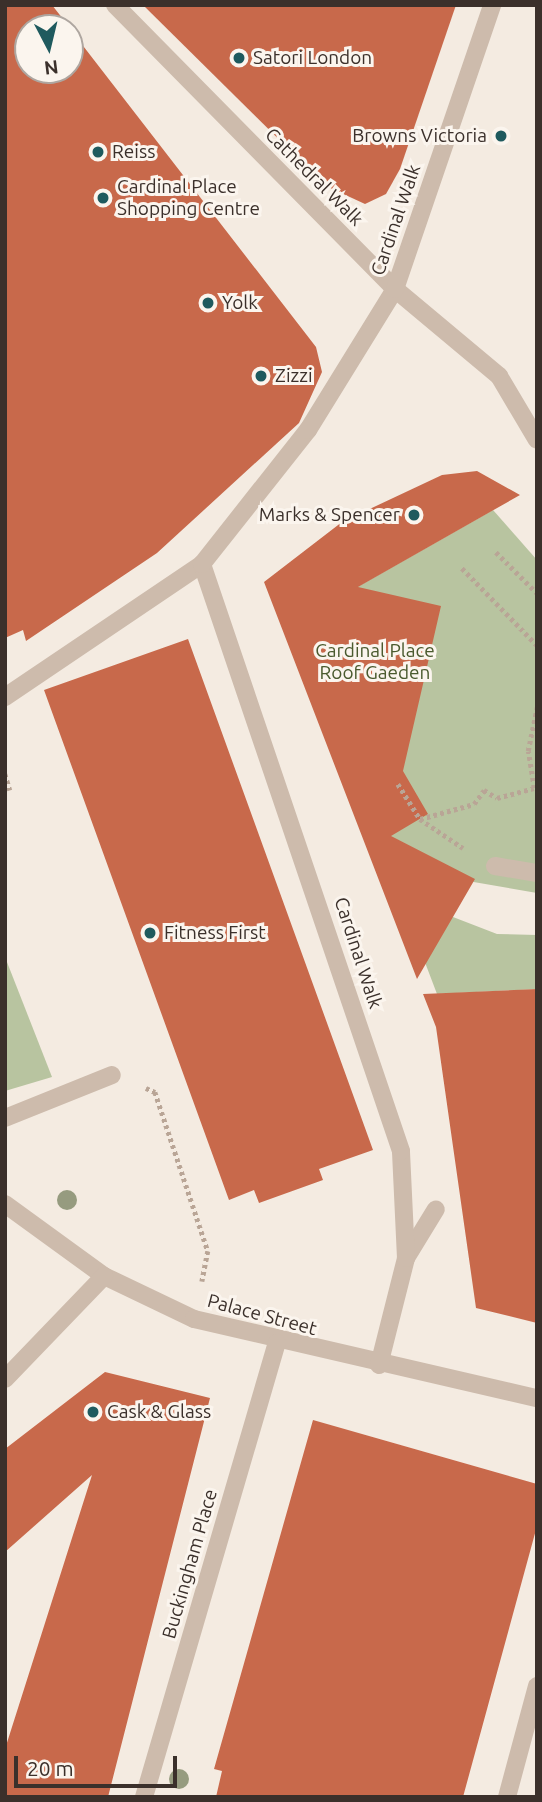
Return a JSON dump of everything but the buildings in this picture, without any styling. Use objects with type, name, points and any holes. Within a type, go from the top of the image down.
[{"type":"street","name":"Cathedral Walk","points":[[115,5],[395,289],[499,376],[537,440]]},
{"type":"street","name":"Cardinal Walk","points":[[5,697],[202,564],[308,430],[395,289],[492,5]]},
{"type":"street","name":"Cardinal Walk","points":[[202,564],[401,1151],[406,1258],[379,1365]]},
{"type":"street","points":[[495,866],[537,873]]},
{"type":"street","points":[[5,1118],[112,1075]]},
{"type":"street","name":"Palace Street","points":[[5,1204],[104,1276],[194,1319],[277,1343],[537,1398]]},
{"type":"street","points":[[406,1258],[436,1209]]},
{"type":"street","points":[[5,1380],[104,1276]]},
{"type":"street","name":"Buckingham Place","points":[[144,1797],[277,1343]]},
{"type":"street","points":[[507,1797],[537,1686]]},
{"type":"path","points":[[496,552],[537,593]]},
{"type":"path","points":[[462,568],[537,645]]},
{"type":"path","points":[[420,819],[474,804],[484,790],[497,798],[534,788],[528,751],[537,707]]},
{"type":"path","points":[[5,774],[10,790]]},
{"type":"path","points":[[398,784],[420,819],[495,866]]},
{"type":"path","points":[[112,1075],[155,1092],[191,1198],[208,1251],[194,1319]]},
{"type":"green space","name":"Cardinal Place Roof Gaeden","points":[[493,510],[537,560],[537,893],[392,868],[336,599]]},
{"type":"green space","points":[[391,873],[453,917],[497,934],[537,935],[537,989],[437,994]]},
{"type":"green space","points":[[5,957],[52,1077],[5,1091]]},
{"type":"place","name":"Satori London","points":[[239,58]]},
{"type":"place","name":"Browns Victoria","points":[[501,136]]},
{"type":"place","name":"Reiss","points":[[98,152]]},
{"type":"place","name":"Cardinal Place Shopping Centre","points":[[103,198]]},
{"type":"place","name":"Yolk","points":[[208,303]]},
{"type":"place","name":"Zizzi","points":[[261,376]]},
{"type":"place","name":"Marks & Spencer","points":[[414,515]]},
{"type":"place","name":"Fitness First","points":[[150,933]]},
{"type":"place","name":"Cask & Glass","points":[[93,1412]]}]
